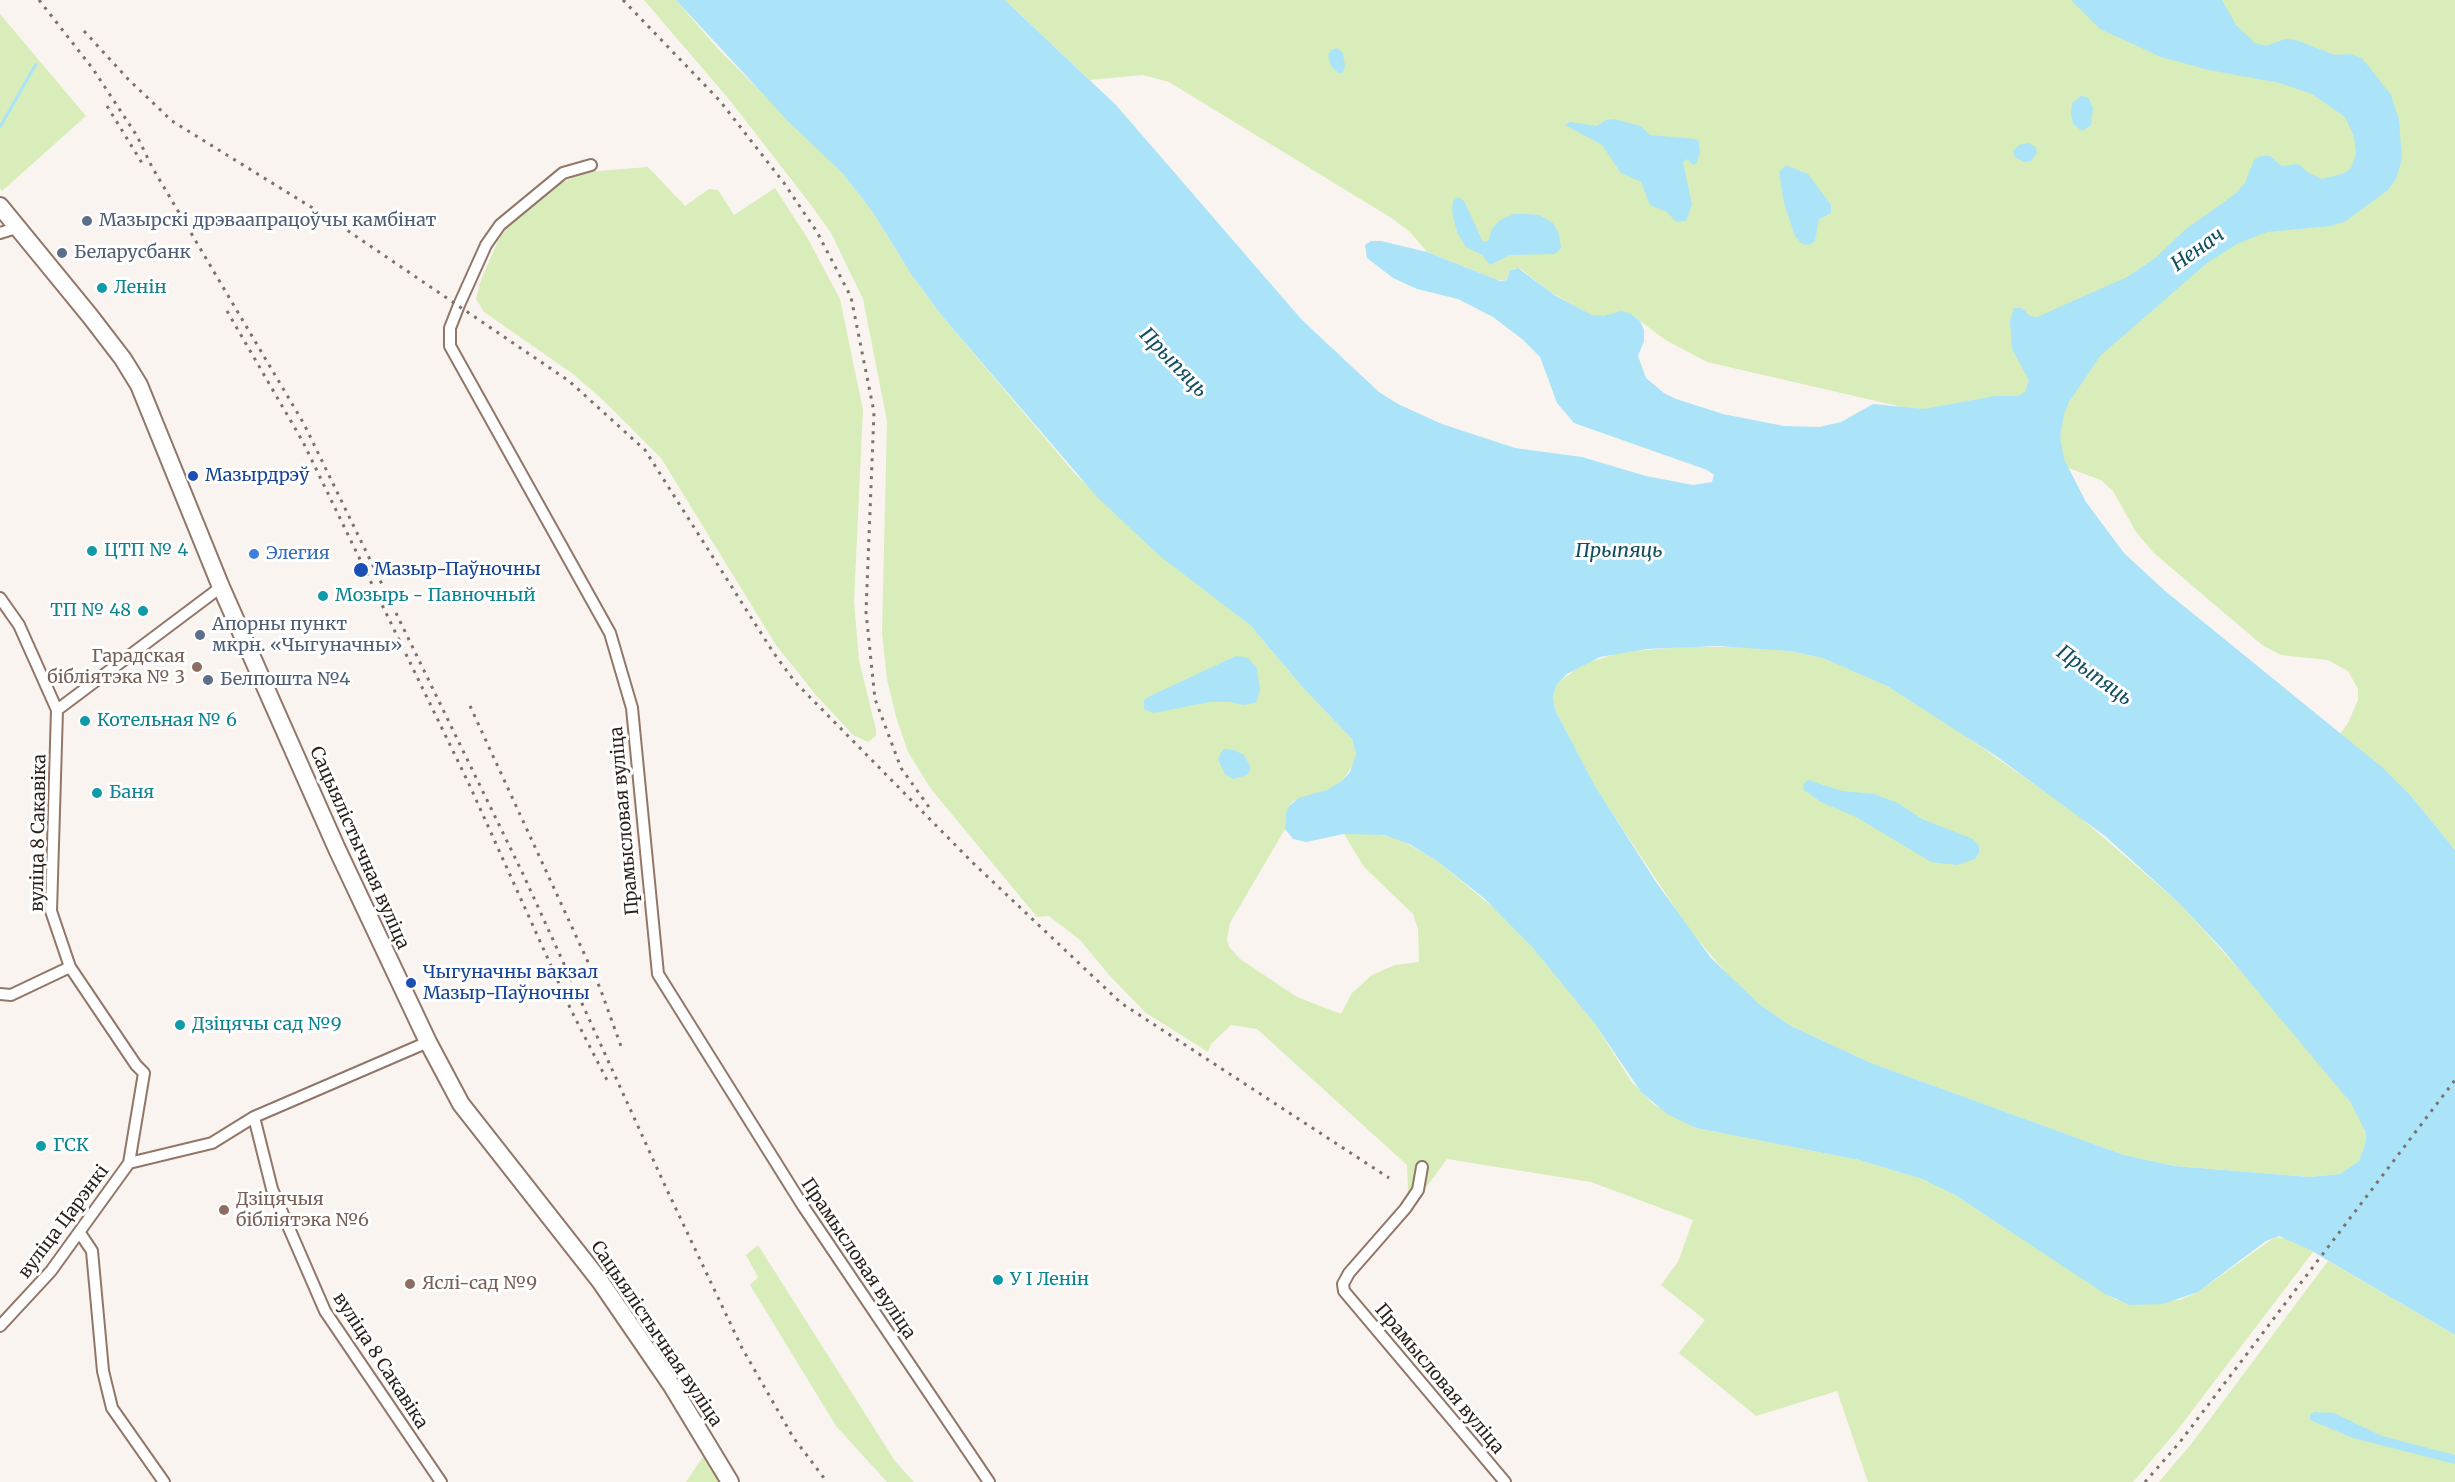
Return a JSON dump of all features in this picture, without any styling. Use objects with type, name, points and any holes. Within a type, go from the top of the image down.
[{"type":"street","name":"Прамысловая вуліца","points":[[591,165],[563,173],[500,225],[486,245],[459,305],[450,328],[450,346],[610,633],[632,708],[658,974],[802,1206],[989,1482]]},
{"type":"street","name":"Сацыялістычная вуліца","points":[[0,206],[123,358],[139,386],[221,587],[336,849],[428,1042],[461,1104],[600,1281],[672,1386],[730,1482]]},
{"type":"street","points":[[0,233],[16,228]]},
{"type":"street","points":[[57,710],[221,587]]},
{"type":"street","name":"вуліца 8 Сакавіка","points":[[0,598],[19,625],[57,710],[51,911],[70,967],[135,1065],[144,1073],[129,1163]]},
{"type":"street","points":[[0,994],[11,995],[70,967]]},
{"type":"street","points":[[129,1163],[212,1143],[254,1117],[428,1042]]},
{"type":"street","name":"вуліца 8 Сакавіка","points":[[254,1117],[272,1190],[325,1311],[441,1482]]},
{"type":"street","name":"вуліца Царэнкі","points":[[0,1326],[51,1271],[129,1163]]},
{"type":"street","name":"Прамысловая вуліца","points":[[1422,1167],[1418,1191],[1348,1273],[1343,1284],[1344,1292],[1505,1482]]},
{"type":"street","points":[[80,1233],[92,1251],[103,1371],[112,1408],[164,1482]]},
{"type":"green space","points":[[644,0],[676,0],[719,50],[843,174],[872,211],[911,274],[942,316],[1076,475],[1212,595],[1250,625],[1305,690],[1352,739],[1356,754],[1354,763],[1343,780],[1327,791],[1293,801],[1289,806],[1285,829],[1230,923],[1227,939],[1229,947],[1240,959],[1297,997],[1341,1014],[1352,993],[1372,975],[1395,965],[1419,962],[1418,929],[1413,914],[1364,867],[1344,834],[1370,833],[1397,838],[1437,861],[1500,913],[1531,946],[1595,1024],[1631,1081],[1653,1104],[1696,1128],[1859,1160],[1922,1179],[1955,1195],[2116,1300],[2180,1300],[2198,1292],[2275,1237],[2289,1239],[2313,1252],[2179,1428],[2133,1482],[1868,1482],[1837,1391],[1756,1416],[1679,1353],[1705,1320],[1661,1285],[1678,1262],[1693,1220],[1591,1182],[1447,1159],[1411,1208],[1402,1206],[1408,1191],[1407,1165],[1257,1029],[1231,1025],[1211,1044],[1208,1052],[1146,1013],[1110,976],[1080,940],[1049,916],[1037,917],[931,789],[908,752],[896,717],[887,679],[882,633],[887,421],[863,299],[831,233],[808,201],[728,98]]},
{"type":"green space","points":[[1005,0],[2455,0],[2455,850],[2412,797],[2340,734],[2348,723],[2358,700],[2358,689],[2348,671],[2328,660],[2281,655],[2262,645],[2155,554],[2136,532],[2113,491],[2101,480],[1898,406],[1707,362],[1664,339],[1631,314],[1598,317],[1587,313],[1549,291],[1522,270],[1515,268],[1510,270],[1507,280],[1497,280],[1427,252],[1411,233],[1393,219],[1169,82],[1143,75],[1090,80]]},
{"type":"green space","points":[[0,14],[86,116],[2,191],[0,188]]},
{"type":"green space","points":[[648,167],[685,206],[709,189],[718,190],[734,215],[775,188],[808,239],[840,299],[863,410],[854,602],[859,660],[876,730],[876,736],[868,742],[853,735],[816,695],[776,645],[661,458],[603,400],[573,374],[484,312],[476,299],[481,280],[498,241],[507,228],[563,182],[585,172]]},
{"type":"green space","points":[[1683,647],[1753,647],[1789,651],[1823,658],[1852,670],[1887,686],[1951,726],[2074,812],[2179,903],[2284,1019],[2358,1112],[2363,1122],[2366,1141],[2359,1161],[2340,1174],[2310,1177],[2175,1166],[2124,1155],[1871,1063],[1791,1026],[1759,1004],[1733,981],[1689,929],[1595,787],[1555,710],[1553,696],[1556,684],[1583,664],[1622,652]]},
{"type":"green space","points":[[758,1245],[895,1461],[914,1482],[887,1482],[836,1426],[750,1285],[758,1277],[746,1255]]},
{"type":"green space","points":[[2328,1261],[2455,1335],[2455,1482],[2159,1482],[2192,1443]]},
{"type":"green space","points":[[707,1451],[726,1482],[686,1482]]},
{"type":"water","points":[[676,0],[1005,0],[1116,105],[1302,320],[1379,392],[1398,404],[1442,424],[1515,448],[1582,457],[1646,476],[1693,485],[1712,482],[1714,475],[1707,470],[1574,423],[1557,403],[1540,357],[1522,339],[1493,317],[1458,299],[1417,289],[1393,278],[1367,258],[1365,245],[1371,241],[1381,241],[1427,252],[1500,281],[1507,280],[1510,270],[1518,268],[1556,296],[1592,315],[1604,316],[1621,311],[1631,314],[1640,321],[1644,330],[1644,341],[1638,356],[1646,378],[1664,393],[1676,399],[1723,414],[1784,426],[1819,427],[1841,422],[1873,404],[1924,409],[1995,396],[2018,396],[2025,392],[2029,380],[2012,349],[2010,321],[2014,308],[2022,308],[2030,316],[2037,317],[2127,277],[2154,259],[2186,229],[2235,194],[2245,183],[2254,160],[2260,156],[2270,156],[2282,166],[2298,164],[2309,173],[2322,179],[2345,173],[2351,168],[2356,154],[2354,136],[2345,117],[2312,94],[2280,83],[2209,70],[2161,57],[2100,29],[2071,0],[2222,0],[2236,25],[2255,43],[2266,46],[2285,39],[2296,40],[2335,55],[2350,54],[2362,58],[2391,95],[2399,120],[2402,159],[2396,179],[2388,190],[2346,221],[2331,226],[2267,232],[2237,244],[2207,263],[2100,356],[2069,402],[2064,414],[2060,437],[2064,459],[2086,502],[2124,553],[2164,590],[2383,768],[2412,797],[2455,850],[2455,1335],[2310,1250],[2279,1236],[2266,1241],[2198,1292],[2163,1304],[2130,1305],[2105,1294],[1955,1195],[1922,1179],[1859,1160],[1696,1128],[1667,1114],[1641,1092],[1595,1024],[1531,946],[1485,899],[1437,861],[1409,844],[1384,835],[1344,834],[1306,842],[1293,839],[1285,829],[1289,806],[1299,798],[1327,790],[1343,780],[1350,772],[1356,754],[1352,739],[1305,690],[1250,625],[1161,557],[1097,497],[942,316],[911,274],[872,211],[843,174],[787,120]],"holes":[[[1718,646],[1789,651],[1823,658],[1887,686],[1996,756],[2105,836],[2179,903],[2223,950],[2351,1103],[2365,1131],[2366,1141],[2359,1161],[2340,1174],[2310,1177],[2175,1166],[2124,1155],[1871,1063],[1791,1026],[1759,1004],[1711,958],[1656,882],[1595,786],[1555,710],[1553,696],[1557,684],[1567,674],[1600,657],[1647,649]]]},
{"type":"water","points":[[1337,48],[1343,53],[1345,66],[1343,72],[1339,74],[1331,66],[1328,55],[1331,50]]},
{"type":"water","points":[[2081,96],[2088,97],[2093,108],[2091,125],[2082,131],[2073,124],[2071,113],[2072,103]]},
{"type":"water","points":[[1614,119],[1641,126],[1650,135],[1696,139],[1699,142],[1700,153],[1696,164],[1693,165],[1687,159],[1683,162],[1692,204],[1686,221],[1676,222],[1667,212],[1650,205],[1641,182],[1621,173],[1602,145],[1565,125],[1570,122],[1597,126],[1606,120]]},
{"type":"water","points":[[2028,143],[2036,147],[2037,153],[2031,161],[2024,162],[2015,157],[2013,151],[2019,145]]},
{"type":"water","points":[[1786,165],[1808,174],[1831,205],[1831,213],[1819,219],[1815,241],[1809,245],[1802,244],[1795,236],[1784,203],[1779,172]]},
{"type":"water","points":[[1458,197],[1464,201],[1483,242],[1488,241],[1492,229],[1500,220],[1514,214],[1539,215],[1553,223],[1559,234],[1561,248],[1555,254],[1510,255],[1490,265],[1482,255],[1466,247],[1457,232],[1452,212],[1453,201]]},
{"type":"water","points":[[1236,656],[1248,658],[1257,668],[1260,691],[1256,703],[1244,705],[1210,702],[1154,713],[1144,709],[1144,700],[1150,696]]},
{"type":"water","points":[[1223,749],[1234,750],[1244,755],[1251,768],[1247,775],[1233,779],[1225,774],[1218,759]]},
{"type":"water","points":[[1808,780],[1842,791],[1874,794],[1898,803],[1922,819],[1973,839],[1979,846],[1979,853],[1975,859],[1957,865],[1931,862],[1856,817],[1821,802],[1804,790],[1803,784]]},
{"type":"water","points":[[2334,1413],[2382,1436],[2455,1455],[2455,1464],[2353,1438],[2310,1420],[2310,1414]]},
{"type":"waterway","points":[[0,127],[36,64]]},
{"type":"railway","points":[[39,0],[93,69],[137,136],[152,167],[304,424],[523,874],[667,1190],[742,1348],[793,1437],[827,1482]]},
{"type":"railway","points":[[623,0],[720,101],[784,183],[817,232],[851,297],[874,412],[866,612],[875,699],[901,768],[931,810]]},
{"type":"railway","points":[[84,31],[128,79],[172,121],[332,220],[569,381],[645,450],[773,652],[795,682],[972,862],[1121,1003],[1389,1178]]},
{"type":"railway","points":[[107,106],[142,163]]},
{"type":"railway","points":[[227,311],[303,442],[469,784],[571,1010],[608,1082]]},
{"type":"railway","points":[[470,706],[600,988],[622,1049]]},
{"type":"railway","points":[[2145,1482],[2180,1442],[2455,1080]]},
{"type":"place","name":"Мазырскі дрэваапрацоўчы камбінат","points":[[87,221]]},
{"type":"place","name":"Беларусбанк","points":[[62,253]]},
{"type":"place","name":"Ленін","points":[[102,288]]},
{"type":"place","name":"Мазырдрэў","points":[[193,476]]},
{"type":"place","name":"ЦТП № 4","points":[[92,551]]},
{"type":"place","name":"Элегия","points":[[254,554]]},
{"type":"place","name":"Мазыр-Паўночны","points":[[361,570]]},
{"type":"place","name":"Мозырь - Павночный","points":[[323,596]]},
{"type":"place","name":"ТП № 48","points":[[143,611]]},
{"type":"place","name":"Апорны пункт мкрн. «Чыгуначны»","points":[[200,635]]},
{"type":"place","name":"Гарадская бібліятэка № 3","points":[[197,667]]},
{"type":"place","name":"Белпошта №4","points":[[208,680]]},
{"type":"place","name":"Котельная № 6","points":[[85,721]]},
{"type":"place","name":"Баня","points":[[97,793]]},
{"type":"place","name":"Чыгуначны вакзал Мазыр-Паўночны","points":[[411,983]]},
{"type":"place","name":"Дзіцячы сад №9","points":[[180,1025]]},
{"type":"place","name":"ГСК","points":[[41,1146]]},
{"type":"place","name":"Дзіцячыя бібліятэка №6","points":[[224,1210]]},
{"type":"place","name":"У І Ленін","points":[[998,1280]]},
{"type":"place","name":"Яслі-сад №9","points":[[410,1284]]},
{"type":"water label","name":"Ненач","points":[[2198,250]]},
{"type":"water label","name":"Прыпяць","points":[[1173,363]]},
{"type":"water label","name":"Прыпяць","points":[[1619,551]]},
{"type":"water label","name":"Прыпяць","points":[[2094,676]]}]
